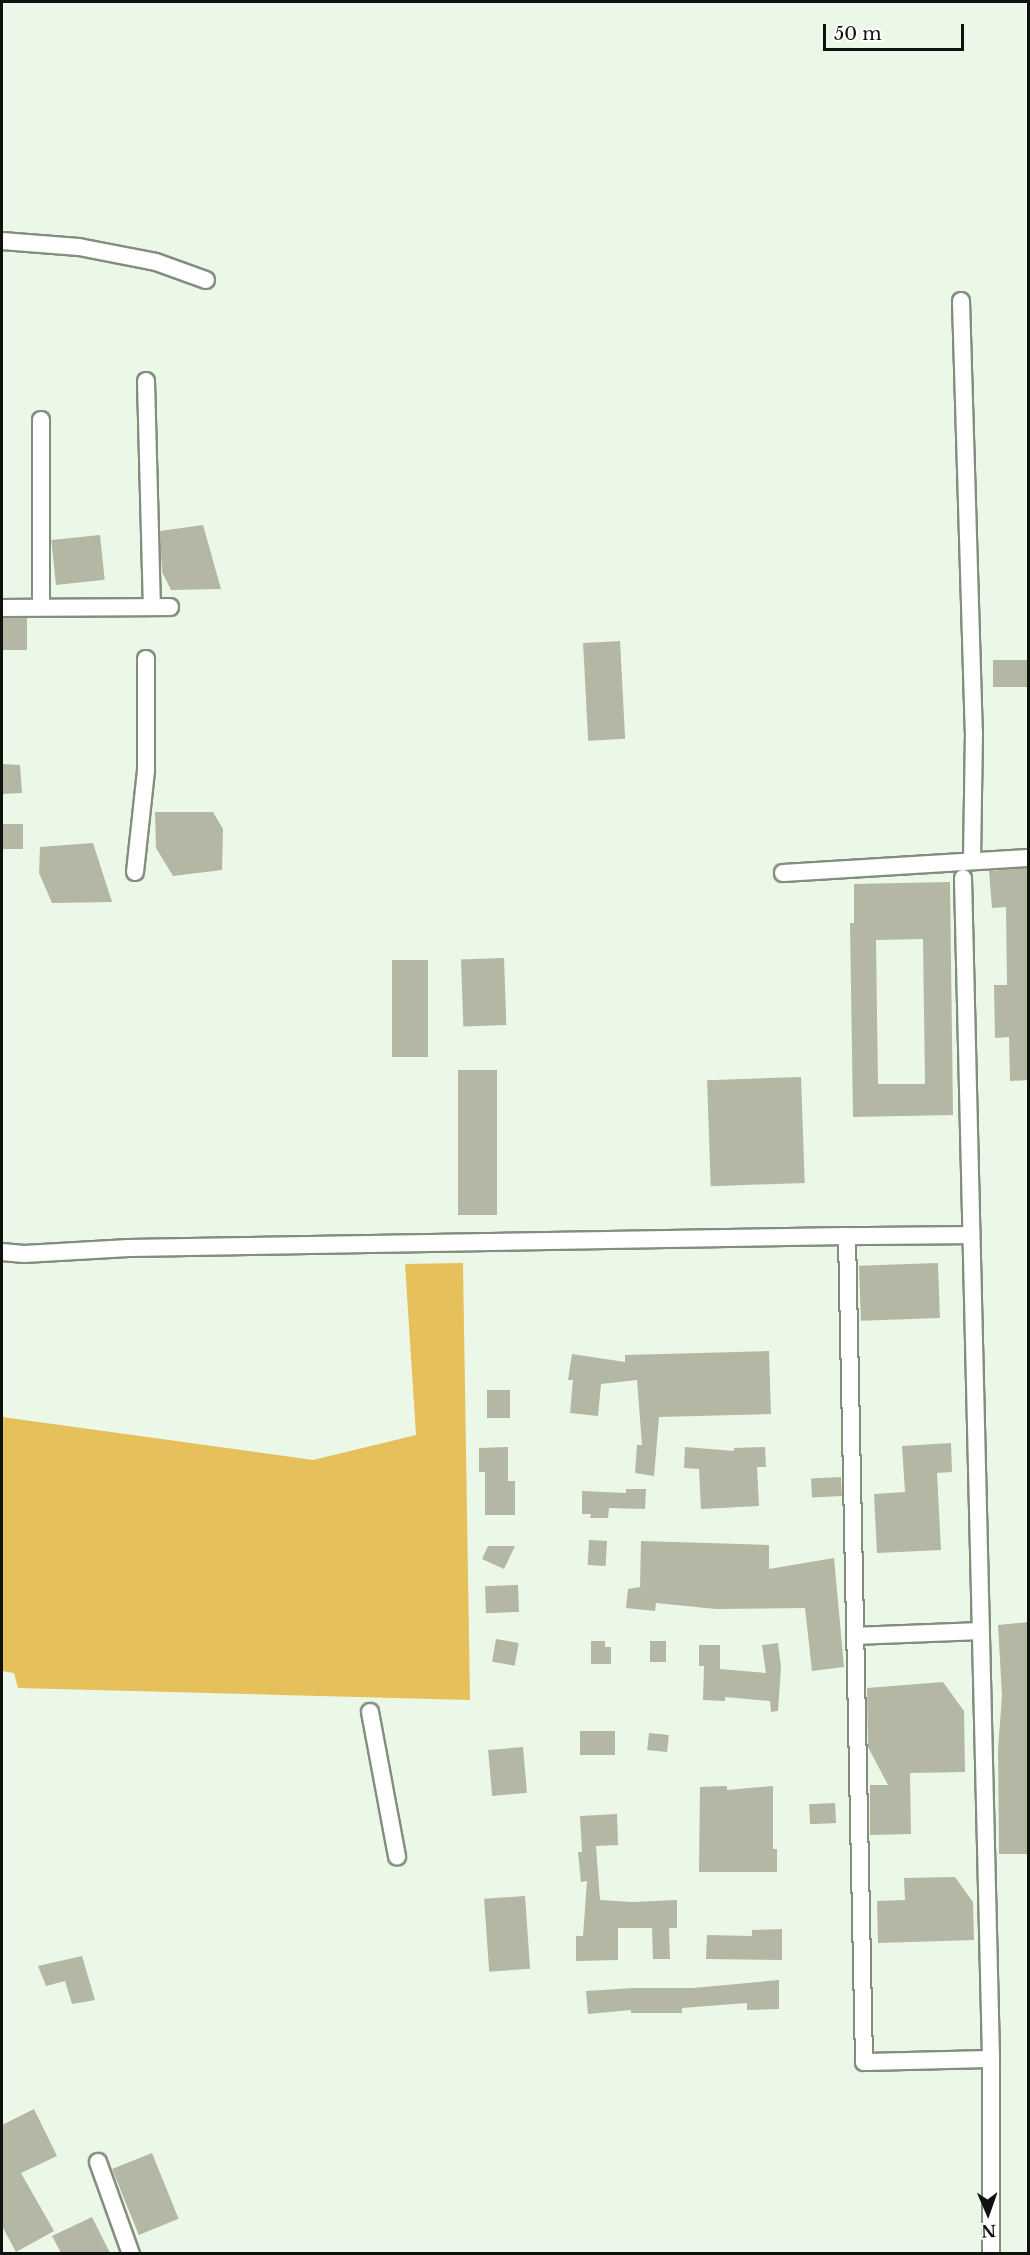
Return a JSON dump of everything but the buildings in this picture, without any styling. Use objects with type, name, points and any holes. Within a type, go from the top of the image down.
[{"type":"street","points":[[2,240],[79,247],[156,262],[206,280]]},
{"type":"street","points":[[961,301],[974,732],[972,860]]},
{"type":"street","points":[[147,381],[152,607]]},
{"type":"street","points":[[41,420],[42,608]]},
{"type":"street","points":[[2,608],[170,607]]},
{"type":"street","points":[[135,872],[146,770],[147,659]]},
{"type":"street","points":[[783,873],[1029,858]]},
{"type":"street","points":[[963,878],[991,2059],[991,2253]]},
{"type":"street","points":[[2,1252],[24,1254],[129,1248],[971,1235]]},
{"type":"street","points":[[847,1236],[864,2062],[991,2059]]},
{"type":"street","points":[[855,1636],[980,1630]]},
{"type":"street","points":[[370,1712],[397,1856]]},
{"type":"street","points":[[98,2162],[131,2253]]},
{"type":"shaded area","points":[[463,1263],[470,1700],[18,1688],[14,1673],[2,1671],[2,1417],[313,1460],[416,1435],[405,1264]]}]
